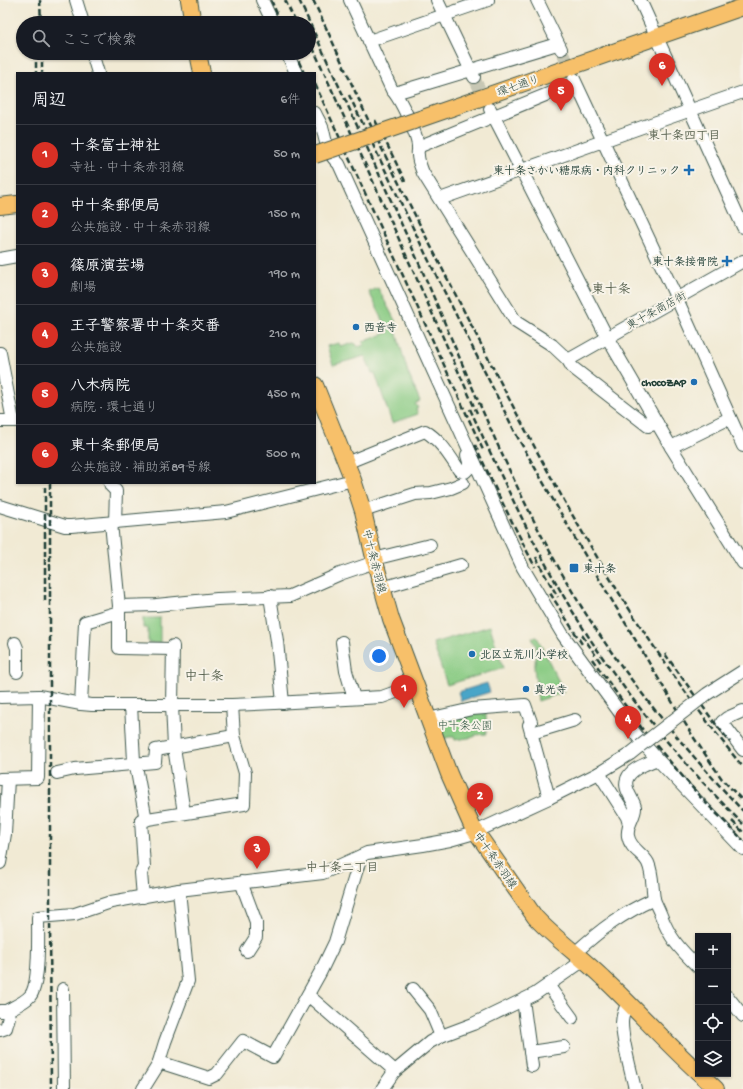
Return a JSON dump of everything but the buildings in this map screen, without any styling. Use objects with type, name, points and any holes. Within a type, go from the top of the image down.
[{"type":"main road","points":[[189,0],[192,16]]},
{"type":"main road","name":"環七通り","points":[[655,33],[734,0]]},
{"type":"main road","name":"環七通り","points":[[316,155],[415,116],[655,33],[743,7]]},
{"type":"main road","points":[[199,60],[202,72]]},
{"type":"main road","name":"環七通り","points":[[316,146],[415,116]]},
{"type":"main road","points":[[0,196],[16,193]]},
{"type":"main road","points":[[0,206],[16,204]]},
{"type":"main road","name":"中十条赤羽線","points":[[316,388],[353,480],[363,511],[374,560],[391,619],[449,774],[460,801],[476,833],[536,917],[558,940],[580,956],[695,1069]]},
{"type":"main road","name":"中十条赤羽線","points":[[703,1077],[716,1089]]},
{"type":"street","points":[[76,0],[81,16]]},
{"type":"street","points":[[262,0],[270,16]]},
{"type":"street","points":[[350,0],[392,90],[396,93],[416,136],[418,157],[422,168],[516,322],[552,345],[568,360],[572,367],[648,426],[657,423]]},
{"type":"street","points":[[437,0],[472,74]]},
{"type":"street","points":[[369,41],[488,0]]},
{"type":"street","points":[[396,93],[472,74],[559,46],[537,0]]},
{"type":"street","points":[[640,0],[743,227]]},
{"type":"street","points":[[94,60],[98,72]]},
{"type":"street","points":[[290,60],[296,72]]},
{"type":"street","points":[[418,147],[492,113],[575,81],[602,142],[677,299],[743,446]]},
{"type":"street","points":[[440,199],[743,92]]},
{"type":"street","points":[[492,113],[607,337],[671,447],[739,546],[743,562]]},
{"type":"street","points":[[316,115],[323,130],[323,134],[332,157],[338,164],[465,444],[523,568],[541,599],[583,663],[637,736],[657,760],[743,849]]},
{"type":"street","points":[[0,259],[16,256]]},
{"type":"street","name":"東十条商店街","points":[[568,360],[743,261]]},
{"type":"street","points":[[0,353],[15,421],[0,421]]},
{"type":"street","points":[[671,447],[730,418]]},
{"type":"street","points":[[346,463],[425,431],[435,437],[459,470],[465,472],[469,468],[469,462],[464,448],[465,444]]},
{"type":"street","points":[[0,506],[65,526],[113,523],[226,512],[353,480]]},
{"type":"street","points":[[363,511],[415,494],[431,493],[452,488],[463,483]]},
{"type":"street","points":[[110,484],[110,486],[116,491],[113,523],[119,609],[119,648],[173,648],[172,705],[174,747],[184,813]]},
{"type":"street","points":[[81,704],[85,622],[119,609],[217,599],[290,596],[374,560],[430,545]]},
{"type":"street","points":[[382,588],[461,565]]},
{"type":"street","points":[[270,596],[277,641],[283,703]]},
{"type":"street","points":[[342,642],[346,671],[354,698]]},
{"type":"street","points":[[15,643],[17,648],[17,672]]},
{"type":"street","points":[[0,1030],[6,1028],[9,1017],[3,1011],[29,997],[33,992],[37,975],[38,917],[75,914],[112,902],[179,890],[323,873],[374,851],[430,844],[476,833],[599,773],[630,754],[707,694],[743,672]]},
{"type":"street","points":[[0,697],[39,696],[81,704],[232,705],[382,696],[416,685]]},
{"type":"street","points":[[0,863],[5,834],[4,779],[38,778],[39,696]]},
{"type":"street","points":[[131,705],[135,764],[146,820]]},
{"type":"street","points":[[143,897],[141,874],[144,867],[141,820],[244,804],[246,773],[234,736],[232,705]]},
{"type":"street","points":[[428,718],[472,709],[525,705],[531,722],[529,725],[549,798]]},
{"type":"street","points":[[743,711],[726,718],[722,722],[743,750]]},
{"type":"street","points":[[532,733],[575,720]]},
{"type":"street","points":[[57,773],[75,769],[155,762],[156,750],[234,736]]},
{"type":"street","points":[[629,824],[634,814],[635,807],[626,785],[628,777],[632,771],[657,760]]},
{"type":"street","points":[[599,773],[628,817],[628,838],[631,844],[648,862],[652,877],[654,899],[666,929],[671,938],[695,964]]},
{"type":"street","points":[[159,1062],[209,1078],[217,1074],[243,1041],[273,1057],[308,995],[335,942],[361,856]]},
{"type":"street","points":[[241,882],[256,922],[256,937],[247,951]]},
{"type":"street","points":[[143,1089],[159,1062],[188,981],[179,890]]},
{"type":"street","points":[[382,1089],[395,1071],[430,1042],[441,1036],[473,1024],[535,994],[548,985],[580,956],[591,938],[614,920],[632,909],[654,899]]},
{"type":"street","points":[[548,985],[572,1018]]},
{"type":"street","points":[[63,989],[64,1089]]},
{"type":"street","points":[[413,989],[430,1010],[441,1036]]},
{"type":"street","points":[[308,995],[395,1071]]},
{"type":"street","points":[[523,1000],[532,1066]]},
{"type":"street","points":[[731,1001],[743,1016]]},
{"type":"street","points":[[628,1002],[622,1022],[623,1034],[635,1089]]},
{"type":"street","points":[[530,1052],[564,1047]]},
{"type":"green space","points":[[378,288],[399,328],[396,331],[408,373],[420,401],[415,404],[418,408],[416,409],[418,414],[392,423],[375,373],[372,373],[365,356],[333,365],[327,346],[339,343],[341,347],[353,343],[358,347],[364,345],[363,342],[389,332],[369,292]]},
{"type":"green space","points":[[143,618],[160,618],[160,643],[148,643],[148,628],[143,628]]},
{"type":"green space","points":[[490,626],[503,668],[447,685],[433,643]]},
{"type":"green space","points":[[537,637],[564,692],[538,701],[534,667],[536,646],[532,638]]},
{"type":"green space","name":"中十条公園","points":[[486,711],[486,734],[455,740],[454,737],[449,737],[441,740],[435,719]]},
{"type":"water","points":[[487,683],[490,692],[461,701],[458,692]]},
{"type":"tunnel","points":[[561,49],[572,74]]},
{"type":"tunnel","points":[[474,78],[487,103]]},
{"type":"railway","points":[[40,0],[41,16]]},
{"type":"railway","points":[[271,0],[278,16]]},
{"type":"railway","points":[[285,0],[293,16]]},
{"type":"railway","points":[[299,0],[306,16]]},
{"type":"railway","points":[[313,0],[371,127],[406,197],[512,405],[571,513],[602,566],[669,669],[705,719],[743,767]]},
{"type":"railway","points":[[316,37],[394,207],[497,444],[558,567],[581,606],[637,687],[678,738],[743,811]]},
{"type":"railway","points":[[316,55],[477,413]]},
{"type":"railway","points":[[36,60],[36,72]]},
{"type":"railway","points":[[42,60],[42,72]]},
{"type":"railway","points":[[298,60],[304,72]]},
{"type":"railway","points":[[316,86],[483,450]]},
{"type":"railway","points":[[349,95],[427,257],[518,438],[576,540],[692,735],[722,779],[743,801]]},
{"type":"railway","points":[[375,120],[405,181]]},
{"type":"railway","points":[[470,409],[532,537],[573,612],[591,641],[610,669],[673,749],[743,824]]},
{"type":"railway","points":[[475,445],[535,567]]},
{"type":"railway","points":[[50,484],[51,1089]]},
{"type":"railway","points":[[45,487],[45,603]]},
{"type":"railway","points":[[536,557],[558,597]]},
{"type":"railway","points":[[550,593],[582,644]]},
{"type":"railway","points":[[582,635],[601,663]]},
{"type":"railway","points":[[665,654],[730,742]]},
{"type":"railway","points":[[592,659],[643,730],[702,799],[743,840]]},
{"type":"railway","points":[[732,821],[743,832]]},
{"type":"place","name":"東十条郵便局","points":[[662,86]]},
{"type":"place","name":"八木病院","points":[[561,111]]},
{"type":"place","name":"東十条さかい糖尿病・内科クリニック","points":[[689,170]]},
{"type":"place","name":"東十条接骨院","points":[[727,261]]},
{"type":"place","name":"西音寺","points":[[356,327]]},
{"type":"place","name":"chocoZAP","points":[[694,382]]},
{"type":"place","name":"東十条","points":[[574,568]]},
{"type":"place","name":"北区立荒川小学校","points":[[472,654]]},
{"type":"place","name":"真光寺","points":[[526,689]]},
{"type":"place","name":"十条富士神社","points":[[404,708]]},
{"type":"place","name":"王子警察署中十条交番","points":[[628,739]]},
{"type":"place","name":"中十条郵便局","points":[[480,816]]},
{"type":"place","name":"篠原演芸場","points":[[257,869]]},
{"type":"district","name":"東十条四丁目","points":[[684,135]]},
{"type":"district","name":"東十条","points":[[611,288]]},
{"type":"district","name":"中十条","points":[[204,675]]},
{"type":"district","name":"中十条二丁目","points":[[342,867]]}]
